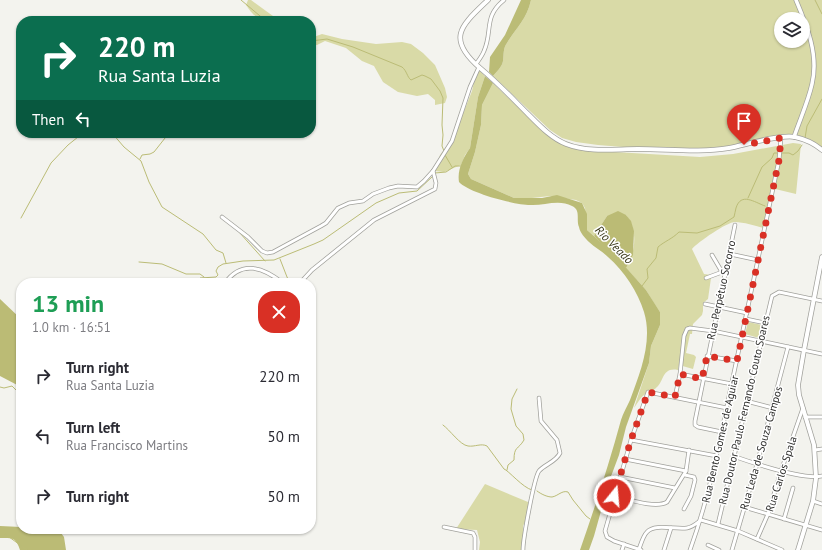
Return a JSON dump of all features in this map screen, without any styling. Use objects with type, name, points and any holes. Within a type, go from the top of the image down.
[{"type":"main road","points":[[488,0],[467,20],[461,32],[462,46],[468,57],[477,66],[541,126],[565,144],[575,147],[601,150],[710,150],[794,137],[808,142],[822,150]]},
{"type":"main road","points":[[798,550],[813,501],[816,478],[815,450],[805,417],[798,385],[822,257]]},
{"type":"street","points":[[222,217],[248,237],[262,251],[267,253],[273,252],[326,223],[338,208],[343,205],[363,201],[380,191],[389,188],[398,186],[417,187],[433,171],[452,141],[477,66],[484,51],[490,18],[504,0]]},
{"type":"street","points":[[794,137],[812,83],[813,67],[812,50],[807,25],[796,0]]},
{"type":"street","name":"Rua Bento Gomes de Aguiar","points":[[690,550],[701,520],[717,456],[780,155],[781,138]]},
{"type":"street","points":[[305,278],[312,270],[374,220],[432,191],[436,187],[433,171]]},
{"type":"street","name":"Rua Perpétuo Socorro","points":[[722,432],[696,426],[694,421],[719,306],[724,271],[730,254],[735,225]]},
{"type":"street","points":[[730,254],[758,260]]},
{"type":"street","name":"Rua Perpétuo Socorro","points":[[712,255],[724,271]]},
{"type":"street","points":[[229,278],[240,269],[246,268],[267,272],[276,278]]},
{"type":"street","points":[[706,278],[724,271]]},
{"type":"street","name":"Rua Doutor Paulo Fernando Couto Soares","points":[[718,524],[772,296],[779,292],[814,299]]},
{"type":"street","points":[[814,299],[822,301]]},
{"type":"street","points":[[705,304],[747,313]]},
{"type":"street","points":[[746,319],[765,323]]},
{"type":"street","points":[[675,397],[680,374],[684,336],[687,329],[694,328],[713,331],[822,354]]},
{"type":"street","name":"Rua Leda de Souza Campos","points":[[732,550],[773,408],[788,347]]},
{"type":"street","points":[[707,356],[737,361]]},
{"type":"street","points":[[680,374],[732,384]]},
{"type":"street","points":[[727,408],[648,392],[631,440],[614,496],[605,531],[607,537],[640,550],[644,536],[649,530],[656,528],[688,528],[701,520],[738,531],[782,550]]},
{"type":"street","points":[[522,550],[538,473],[557,458],[560,453],[557,440],[540,421],[539,398]]},
{"type":"street","points":[[746,401],[773,408]]},
{"type":"street","name":"Rua Carlos Spala","points":[[757,539],[768,514],[781,470],[803,408]]},
{"type":"street","points":[[805,417],[822,417]]},
{"type":"street","points":[[631,440],[717,456]]},
{"type":"street","points":[[815,450],[822,449]]},
{"type":"street","points":[[614,496],[632,501],[662,504],[667,502],[670,500],[675,488],[686,473],[689,450]]},
{"type":"street","points":[[733,456],[757,464],[816,478],[822,476]]},
{"type":"street","points":[[625,459],[686,473],[694,477],[695,480],[691,496],[684,510]]},
{"type":"street","points":[[620,477],[675,488]]},
{"type":"street","points":[[784,519],[793,488]]},
{"type":"street","points":[[813,501],[822,504]]},
{"type":"street","points":[[744,507],[822,530]]},
{"type":"street","points":[[444,527],[473,533],[475,537],[475,550]]},
{"type":"street","points":[[664,550],[671,528]]},
{"type":"street","points":[[622,550],[624,544]]},
{"type":"street","points":[[708,545],[719,550]]},
{"type":"shaded area","points":[[248,0],[251,0],[273,16],[256,16],[246,5]]},
{"type":"shaded area","points":[[521,0],[531,0],[527,13],[506,45],[502,65],[493,76],[489,72],[490,57],[505,35]]},
{"type":"shaded area","points":[[531,0],[822,0],[822,149],[796,138],[772,140],[738,148],[660,150],[598,145],[576,142],[562,138],[550,130],[493,76],[502,63],[506,45],[527,13]]},
{"type":"shaded area","points":[[322,34],[342,39],[376,44],[402,42],[411,44],[435,65],[445,88],[447,97],[445,103],[435,105],[435,100],[428,94],[417,96],[398,92],[383,82],[374,66],[362,61],[346,48],[325,41],[316,45],[316,36]]},
{"type":"shaded area","points":[[477,68],[485,76],[478,97],[470,148],[461,165],[444,172],[435,171],[440,155],[452,139],[464,111],[472,91]]},
{"type":"shaded area","name":"Rio Veado","points":[[485,76],[493,83],[482,105],[481,125],[468,174],[471,179],[514,198],[542,198],[557,195],[582,203],[587,214],[587,230],[613,253],[646,290],[660,312],[660,325],[651,346],[649,363],[626,427],[619,455],[610,479],[589,550],[580,550],[602,485],[622,417],[634,390],[644,357],[647,334],[644,312],[638,297],[625,275],[606,255],[591,244],[582,233],[578,224],[577,212],[575,208],[562,203],[535,205],[514,203],[482,194],[464,186],[459,182],[461,164],[470,148],[478,97]]},
{"type":"shaded area","points":[[493,83],[548,136],[560,143],[598,151],[700,157],[733,154],[793,143],[801,144],[796,194],[771,188],[764,228],[742,223],[731,223],[713,233],[692,249],[704,274],[711,275],[708,299],[703,303],[702,315],[693,324],[692,334],[690,334],[686,353],[696,357],[693,369],[679,365],[678,370],[669,371],[666,373],[658,386],[643,396],[634,408],[649,363],[651,346],[660,325],[660,312],[646,290],[626,268],[634,248],[634,234],[630,221],[626,215],[607,216],[594,236],[587,230],[585,208],[582,203],[576,200],[550,196],[514,198],[471,179],[468,174],[481,125],[482,105]]},
{"type":"shaded area","points":[[618,211],[626,215],[631,221],[634,231],[633,255],[626,268],[594,236],[607,216]]},
{"type":"shaded area","points":[[0,299],[16,314],[16,384],[0,376]]},
{"type":"shaded area","points":[[748,322],[762,325],[759,338],[745,334]]},
{"type":"shaded area","points":[[485,484],[528,502],[530,505],[529,514],[523,526],[524,550],[479,550],[480,542],[477,530],[456,529]]},
{"type":"shaded area","points":[[0,526],[16,527],[16,534],[62,534],[64,537],[66,550],[20,550],[15,540],[0,538]]},
{"type":"waterway","points":[[241,0],[260,16]]},
{"type":"waterway","points":[[815,0],[822,14]]},
{"type":"waterway","points":[[316,40],[327,39],[353,47],[402,67],[411,80],[422,75],[431,79],[440,91],[443,98],[442,146],[444,151]]},
{"type":"waterway","points":[[805,138],[807,126],[822,99]]},
{"type":"waterway","points":[[21,218],[51,163],[77,138]]},
{"type":"waterway","points":[[116,138],[124,147],[141,161],[149,182],[162,207],[203,234],[216,250],[223,253],[226,263]]},
{"type":"waterway","points":[[140,159],[142,155],[154,152],[165,138]]},
{"type":"waterway","points":[[782,153],[789,153],[793,155],[802,145]]},
{"type":"waterway","points":[[748,198],[762,167],[772,158],[774,153],[777,153]]},
{"type":"waterway","points":[[445,155],[452,167]]},
{"type":"waterway","points":[[435,173],[446,172],[455,166],[461,166]]},
{"type":"waterway","points":[[200,278],[216,277],[218,275],[216,271],[218,267],[223,264],[243,261],[274,260],[314,244],[323,240],[376,203],[399,193],[417,191],[432,177]]},
{"type":"waterway","points":[[642,286],[648,278],[647,269],[656,258],[658,247],[679,232],[697,233],[720,226],[734,217],[738,203],[744,199],[765,206]]},
{"type":"waterway","points":[[239,232],[265,261]]},
{"type":"waterway","points":[[280,259],[288,278]]},
{"type":"waterway","points":[[139,262],[162,264],[186,274],[200,274],[204,277]]},
{"type":"waterway","points":[[0,387],[4,388],[12,386],[16,390]]},
{"type":"waterway","points":[[507,470],[508,465],[514,460],[516,450],[524,440],[523,434],[516,426],[511,409],[512,399],[517,389]]},
{"type":"waterway","points":[[443,425],[465,445],[487,446],[504,469],[524,486],[532,490]]},
{"type":"waterway","points":[[537,491],[552,497],[568,492],[586,516],[590,519]]},
{"type":"waterway","points":[[5,534],[27,550]]},
{"type":"route","points":[[614,496],[631,440],[648,392],[675,397],[680,374],[702,379],[707,356],[737,361],[779,160],[781,138],[744,145]]}]
